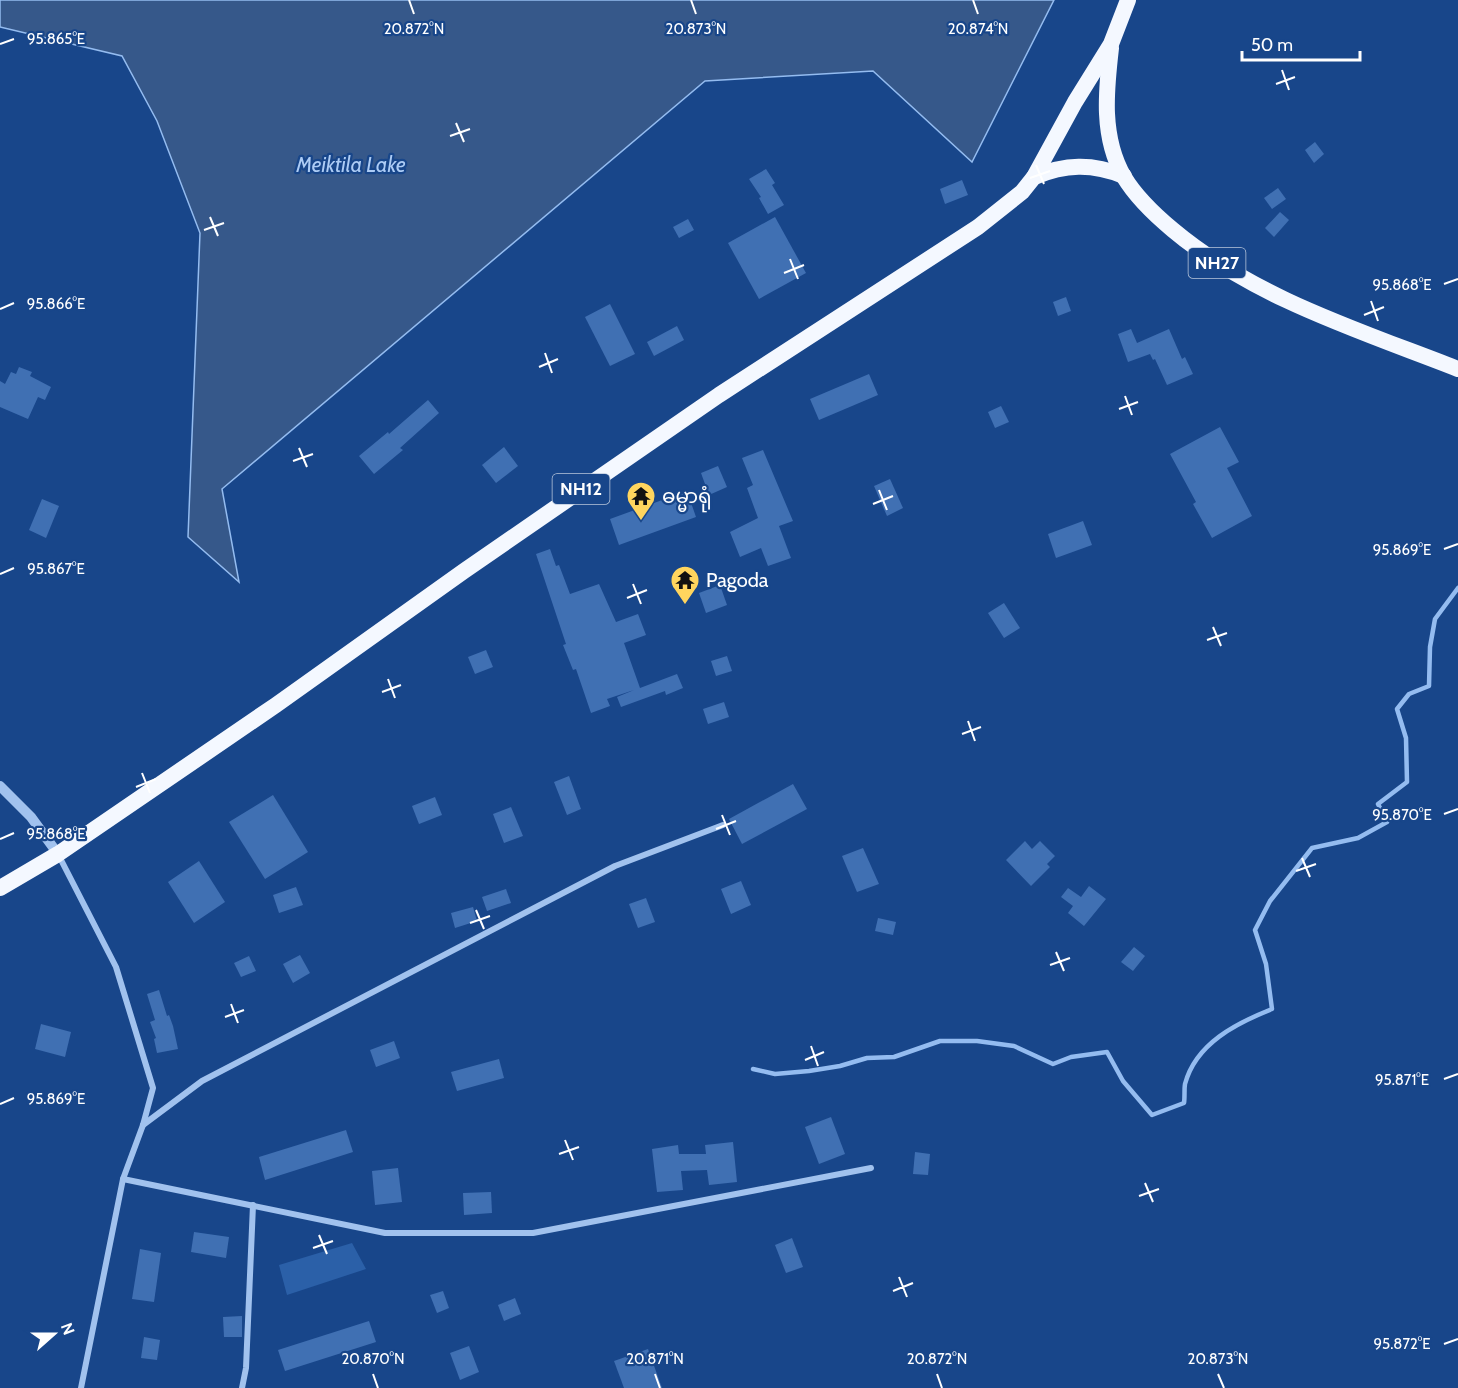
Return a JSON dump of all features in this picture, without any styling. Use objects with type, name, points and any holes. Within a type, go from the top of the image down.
[{"type":"highway","name":"NH12","points":[[0,888],[58,854],[276,705],[464,571],[719,395],[978,227],[1022,192],[1034,177],[1075,102],[1111,44],[1128,0]]},
{"type":"highway","name":"NH27","points":[[1111,44],[1106,112],[1110,137],[1124,176],[1137,195],[1159,218],[1197,250],[1224,268],[1290,301],[1458,369]]},
{"type":"highway","points":[[1034,177],[1063,167],[1078,165],[1109,170],[1124,176]]},
{"type":"street","points":[[0,786],[31,818],[58,854],[116,966],[153,1088],[143,1125],[123,1179],[81,1388]]},
{"type":"street","points":[[143,1125],[202,1081],[615,866],[723,825]]},
{"type":"street","points":[[123,1179],[385,1233],[533,1233],[871,1168]]},
{"type":"street","points":[[242,1388],[246,1368],[253,1205]]},
{"type":"shaded area","points":[[352,1243],[366,1269],[287,1295],[279,1265]]},
{"type":"water","name":"Meiktila Lake","points":[[0,0],[1054,0],[972,162],[873,71],[705,81],[222,489],[239,582],[188,537],[200,233],[157,121],[122,56],[0,27]]},
{"type":"building","points":[[1315,142],[1324,154],[1314,163],[1305,150]]},
{"type":"building","points":[[766,169],[784,205],[768,214],[759,198],[761,197],[749,179]]},
{"type":"building","points":[[962,180],[968,195],[945,204],[940,189]]},
{"type":"building","points":[[1278,188],[1286,199],[1272,209],[1264,198]]},
{"type":"building","points":[[1280,212],[1289,220],[1274,237],[1265,228]]},
{"type":"building","points":[[775,217],[806,273],[759,299],[728,243]]},
{"type":"building","points":[[688,219],[694,230],[679,238],[673,227]]},
{"type":"building","points":[[1066,297],[1071,311],[1058,316],[1053,302]]},
{"type":"building","points":[[610,304],[635,354],[610,366],[585,317]]},
{"type":"building","points":[[677,326],[684,340],[654,356],[647,342]]},
{"type":"building","points":[[1131,329],[1137,343],[1169,329],[1182,359],[1185,357],[1193,374],[1167,385],[1155,359],[1153,360],[1150,354],[1128,362],[1118,334]]},
{"type":"building","points":[[19,367],[32,372],[30,376],[51,387],[45,400],[38,397],[28,419],[0,407],[0,381],[5,384],[11,372],[16,374]]},
{"type":"building","points":[[869,374],[878,395],[819,420],[810,399]]},
{"type":"building","points":[[428,400],[439,413],[400,448],[403,450],[374,474],[359,456],[388,432],[389,434]]},
{"type":"building","points":[[1001,406],[1009,422],[995,428],[988,412]]},
{"type":"building","points":[[1220,427],[1239,462],[1227,468],[1252,516],[1212,538],[1170,454]]},
{"type":"building","points":[[504,447],[518,466],[496,483],[482,465]]},
{"type":"building","points":[[763,450],[793,521],[779,526],[791,558],[768,566],[761,548],[740,557],[730,532],[758,518],[747,488],[753,485],[742,458]]},
{"type":"building","points":[[718,466],[727,487],[709,495],[701,473]]},
{"type":"building","points":[[890,479],[903,508],[887,516],[874,486]]},
{"type":"building","name":"ဓမ္မာရုံ","points":[[687,491],[696,517],[619,545],[610,519]]},
{"type":"building","points":[[42,499],[59,506],[46,538],[29,530]]},
{"type":"building","points":[[1083,521],[1092,545],[1056,558],[1048,534]]},
{"type":"building","points":[[550,549],[570,594],[599,584],[616,622],[638,614],[646,635],[624,643],[640,688],[677,674],[683,688],[666,695],[665,691],[621,707],[617,697],[634,690],[607,699],[610,706],[591,713],[576,669],[573,670],[563,645],[566,644],[536,554]]},
{"type":"building","points":[[720,585],[727,605],[706,613],[699,593]]},
{"type":"building","points":[[1004,603],[1020,628],[1004,638],[988,613]]},
{"type":"building","points":[[486,650],[493,667],[475,674],[468,657]]},
{"type":"building","points":[[727,656],[732,671],[716,676],[711,661]]},
{"type":"building","points":[[724,702],[729,717],[708,724],[703,709]]},
{"type":"building","points":[[569,776],[581,809],[567,815],[554,782]]},
{"type":"building","points":[[793,784],[807,809],[742,844],[729,819]]},
{"type":"building","points":[[273,795],[308,852],[265,879],[229,822]]},
{"type":"building","points":[[435,797],[442,815],[419,824],[412,806]]},
{"type":"building","points":[[511,807],[523,836],[504,843],[493,814]]},
{"type":"building","points":[[1025,841],[1032,849],[1040,841],[1055,856],[1047,864],[1050,867],[1031,886],[1006,860]]},
{"type":"building","points":[[863,848],[879,884],[857,892],[842,856]]},
{"type":"building","points":[[199,861],[225,902],[194,923],[168,882]]},
{"type":"building","points":[[741,881],[751,905],[731,914],[721,889]]},
{"type":"building","points":[[1089,886],[1106,899],[1084,926],[1068,913],[1073,906],[1061,897],[1068,888],[1081,897]]},
{"type":"building","points":[[296,887],[303,905],[279,913],[273,895]]},
{"type":"building","points":[[506,889],[511,903],[487,911],[482,897]]},
{"type":"building","points":[[646,898],[655,922],[638,928],[629,904]]},
{"type":"building","points":[[473,907],[477,921],[455,928],[451,913]]},
{"type":"building","points":[[878,918],[896,922],[893,935],[875,931]]},
{"type":"building","points":[[1134,947],[1145,956],[1133,971],[1121,962]]},
{"type":"building","points":[[300,955],[310,973],[293,983],[283,964]]},
{"type":"building","points":[[249,956],[256,971],[241,977],[234,963]]},
{"type":"building","points":[[159,990],[167,1016],[169,1015],[173,1026],[178,1049],[157,1053],[154,1039],[156,1038],[150,1022],[155,1020],[147,994]]},
{"type":"building","points":[[41,1024],[71,1032],[65,1057],[35,1049]]},
{"type":"building","points":[[394,1041],[400,1058],[376,1067],[370,1050]]},
{"type":"building","points":[[499,1059],[504,1078],[457,1091],[451,1072]]},
{"type":"building","points":[[831,1117],[845,1154],[819,1164],[805,1127]]},
{"type":"building","points":[[346,1130],[353,1152],[265,1180],[259,1157]]},
{"type":"building","points":[[733,1142],[737,1182],[709,1185],[707,1170],[681,1171],[683,1190],[657,1192],[652,1149],[678,1145],[679,1154],[706,1154],[705,1145]]},
{"type":"building","points":[[915,1152],[930,1154],[928,1175],[913,1174]]},
{"type":"building","points":[[398,1168],[402,1202],[375,1205],[372,1171]]},
{"type":"building","points":[[491,1192],[492,1213],[464,1215],[463,1193]]},
{"type":"building","points":[[194,1232],[229,1237],[226,1258],[191,1252]]},
{"type":"building","points":[[792,1238],[803,1267],[786,1273],[775,1245]]},
{"type":"building","points":[[140,1249],[161,1253],[154,1302],[132,1299]]},
{"type":"building","points":[[443,1291],[449,1308],[437,1313],[430,1295]]},
{"type":"building","points":[[515,1298],[521,1314],[504,1321],[498,1305]]},
{"type":"building","points":[[242,1316],[242,1337],[224,1337],[223,1317]]},
{"type":"building","points":[[369,1321],[376,1342],[285,1371],[278,1350]]},
{"type":"building","points":[[144,1337],[160,1340],[157,1360],[141,1358]]},
{"type":"building","points":[[469,1346],[479,1372],[460,1380],[450,1353]]},
{"type":"building","points":[[648,1349],[662,1388],[624,1388],[614,1361]]},
{"type":"waterway","points":[[753,1069],[775,1074],[809,1071],[840,1066],[867,1058],[894,1057],[940,1041],[977,1041],[1014,1046],[1053,1064],[1071,1057],[1107,1052],[1123,1081],[1152,1115],[1184,1103],[1185,1084],[1190,1070],[1208,1046],[1232,1028],[1272,1009],[1266,964],[1255,930],[1270,901],[1312,848],[1358,838],[1387,822],[1378,804],[1407,782],[1406,738],[1397,709],[1409,694],[1429,686],[1430,647],[1435,619],[1458,588]]},
{"type":"place","name":"ဓမ္မာရုံ","points":[[641,522]]},
{"type":"place","name":"Pagoda","points":[[685,606]]}]
